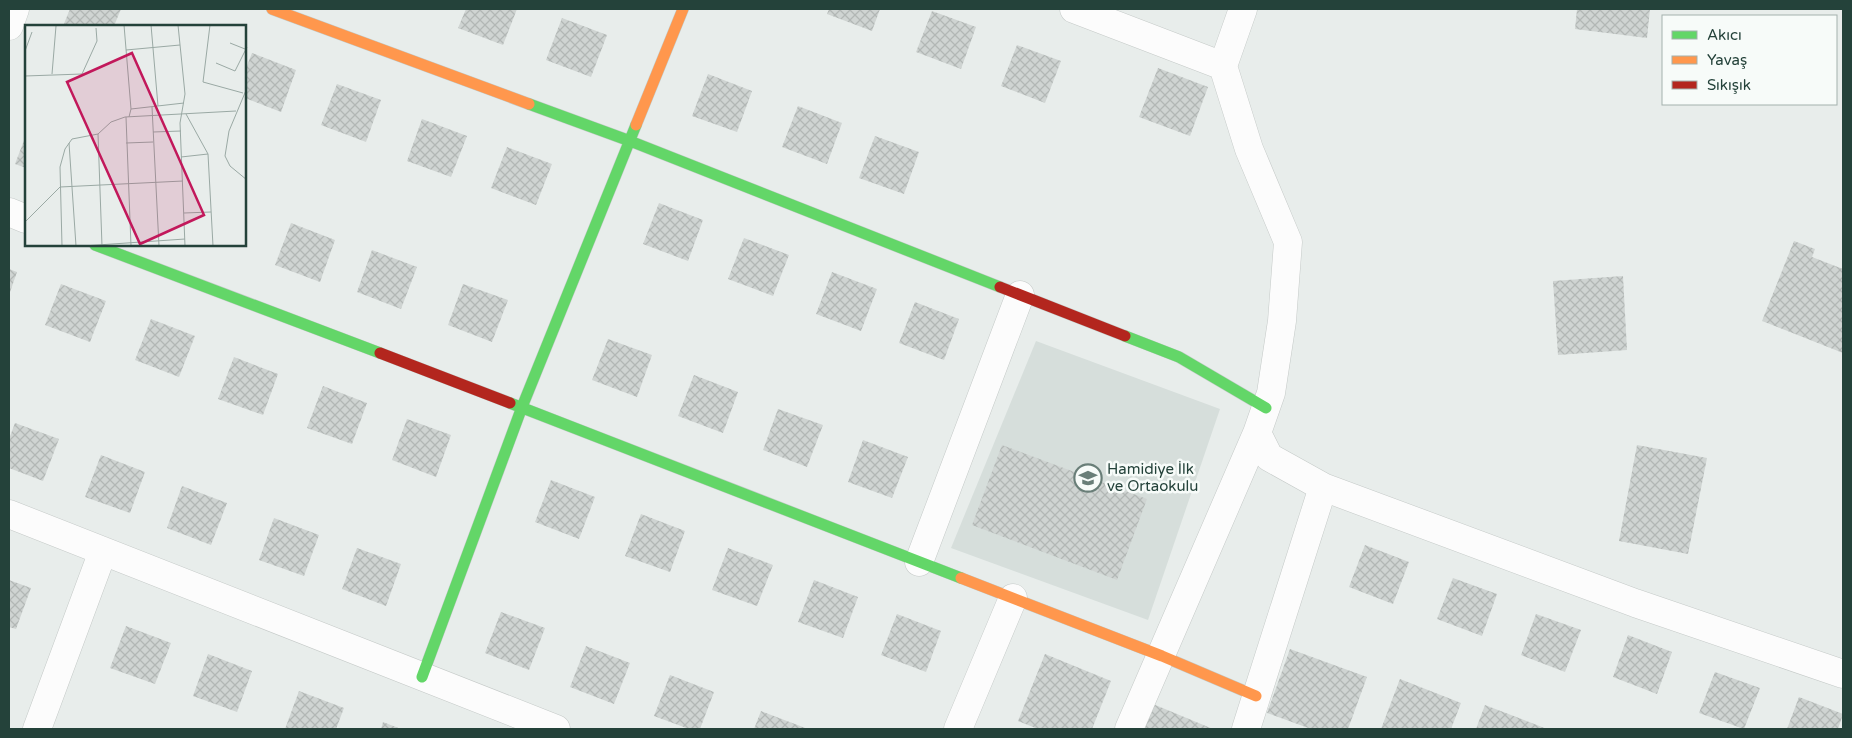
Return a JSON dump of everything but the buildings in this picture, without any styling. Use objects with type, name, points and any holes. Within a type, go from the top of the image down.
[{"type":"street","points":[[9,26],[15,9]]},
{"type":"street","points":[[272,9],[630,141],[1179,357],[1261,420],[1269,457],[1323,487],[1635,603],[1843,674]]},
{"type":"street","points":[[422,677],[522,407],[683,9]]},
{"type":"street","points":[[1074,9],[1223,66]]},
{"type":"street","points":[[1129,729],[1162,656],[1271,393],[1282,321],[1288,242],[1248,149],[1223,66],[1243,9]]},
{"type":"street","points":[[9,212],[25,219]]},
{"type":"street","points":[[98,246],[522,407],[1014,598],[1162,656],[1256,696]]},
{"type":"street","points":[[919,562],[1020,295]]},
{"type":"street","points":[[1246,729],[1323,487]]},
{"type":"street","points":[[9,514],[556,729]]},
{"type":"street","points":[[37,729],[103,551]]},
{"type":"street","points":[[958,729],[1014,598]]},
{"type":"shaded area","name":"Hamidiye İlk ve Ortaokulu","points":[[1036,341],[1220,409],[1148,620],[951,548]]},
{"type":"traffic: fast","points":[[529,104],[630,141],[1000,287]]},
{"type":"traffic: fast","points":[[422,677],[522,407],[636,125]]},
{"type":"traffic: fast","points":[[98,246],[380,353]]},
{"type":"traffic: fast","points":[[1125,336],[1179,357],[1266,408]]},
{"type":"traffic: fast","points":[[510,403],[961,578]]},
{"type":"traffic: slow","points":[[272,9],[529,104]]},
{"type":"traffic: slow","points":[[636,125],[683,9]]},
{"type":"traffic: slow","points":[[961,578],[1162,656],[1256,696]]},
{"type":"traffic: jam","points":[[1000,287],[1125,336]]},
{"type":"traffic: jam","points":[[380,353],[510,403]]},
{"type":"place","name":"Hamidiye İlk ve Ortaokulu","points":[[1088,478]]}]
